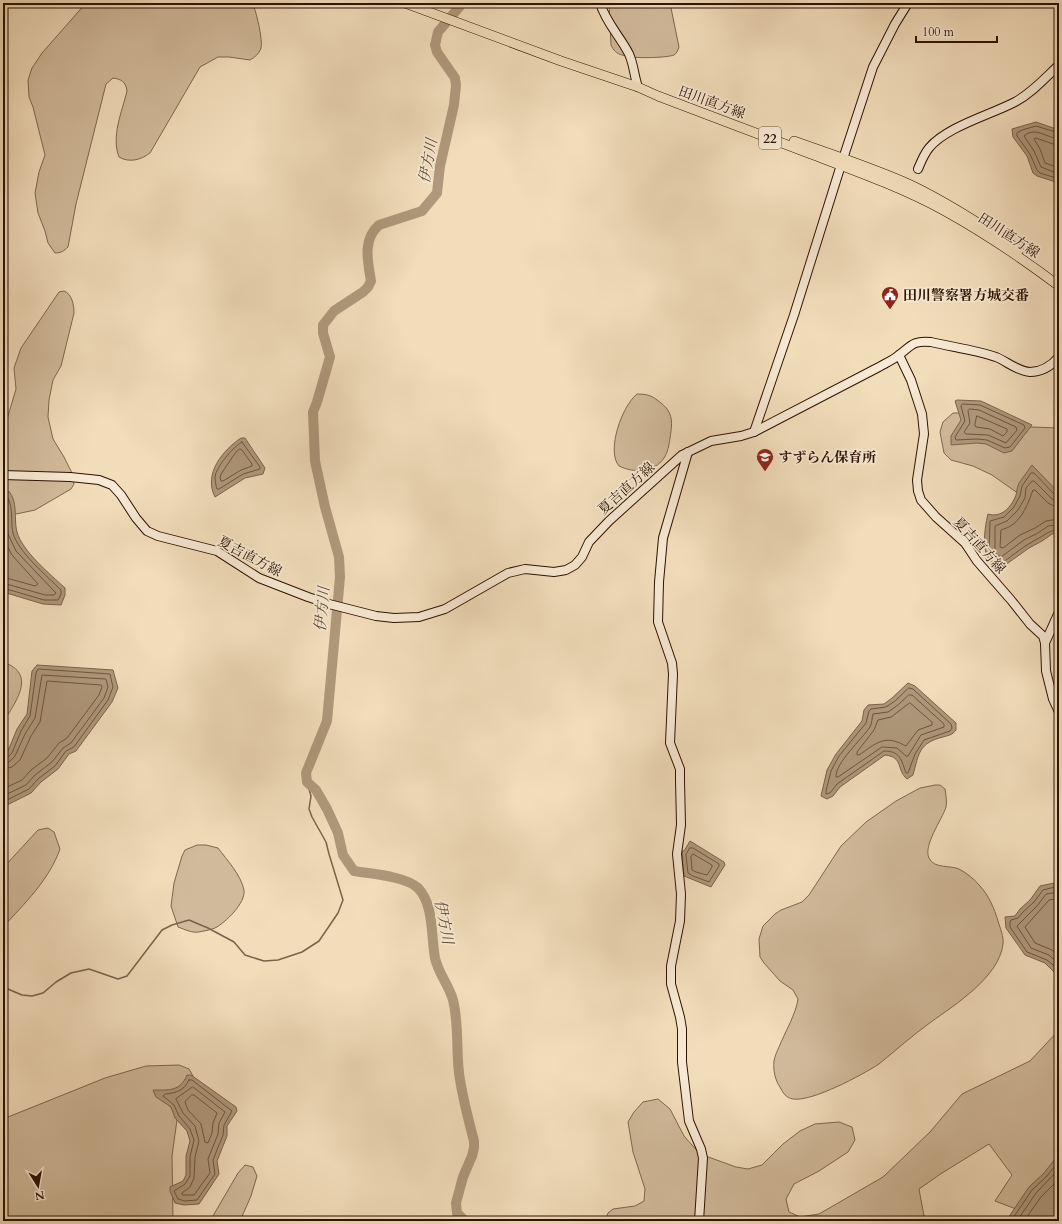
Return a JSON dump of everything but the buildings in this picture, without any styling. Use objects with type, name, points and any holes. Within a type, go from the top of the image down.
[{"type":"main road","name":"田川直方線","points":[[405,3],[441,13],[636,84],[658,96],[912,185],[967,215],[1059,279]]},
{"type":"main road","name":"田川直方線","points":[[421,3],[441,13]]},
{"type":"main road","name":"田川直方線","points":[[842,161],[945,211],[1027,262],[1059,286]]},
{"type":"street","points":[[600,3],[605,17],[630,56],[636,84]]},
{"type":"street","points":[[754,432],[794,315],[873,67],[895,24],[908,3]]},
{"type":"street","points":[[918,169],[928,149],[934,142],[945,134],[1020,98],[1039,84],[1059,65]]},
{"type":"street","points":[[899,355],[908,346],[923,341],[995,357],[1017,368],[1030,372],[1039,371],[1048,367],[1059,357]]},
{"type":"street","name":"夏吉直方線","points":[[3,475],[70,477],[99,480],[112,485],[147,531],[158,536],[217,551],[259,578],[329,604],[376,616],[394,618],[419,617],[445,609],[508,573],[517,570],[554,572],[566,570],[575,565],[582,556],[589,542],[609,520],[682,455],[711,441],[742,436],[754,432],[879,367],[899,355],[911,380],[922,414],[924,434],[917,480],[918,491],[922,500],[936,517],[965,543],[977,561],[1030,624],[1043,636],[1045,642]]},
{"type":"street","points":[[688,452],[663,538],[659,582],[658,622],[672,663],[673,674],[670,743],[680,770],[680,825],[677,854],[681,894],[680,921],[670,966],[671,984],[682,1028],[682,1062],[689,1121],[701,1149],[703,1158],[699,1221]]},
{"type":"street","points":[[1059,612],[1045,642],[1046,671],[1053,699],[1059,712]]},
{"type":"shaded area","points":[[86,3],[246,4],[254,7],[258,22],[261,48],[257,55],[250,60],[218,57],[200,67],[150,153],[135,160],[127,160],[119,157],[116,141],[120,116],[127,91],[126,85],[121,80],[113,78],[106,84],[76,204],[68,247],[62,252],[55,253],[48,243],[38,213],[35,193],[39,172],[45,155],[29,97],[28,80],[32,68],[42,53]]},
{"type":"shaded area","points":[[609,3],[670,3],[679,47],[677,52],[670,56],[648,58],[632,57],[617,53],[611,45]]},
{"type":"shaded area","points":[[64,291],[71,297],[74,313],[61,366],[53,380],[49,400],[48,417],[53,439],[73,475],[74,484],[71,489],[35,510],[16,514],[3,513],[3,433],[16,389],[14,368],[21,348],[59,292]]},
{"type":"shaded area","points":[[637,394],[655,398],[669,412],[671,416],[670,441],[664,458],[655,467],[643,470],[631,470],[619,466],[615,459],[614,450],[621,418],[631,400]]},
{"type":"shaded area","points":[[953,413],[961,413],[1031,427],[1059,428],[1059,497],[1019,494],[992,475],[973,466],[951,460],[944,453],[940,432],[943,422]]},
{"type":"shaded area","points":[[3,662],[14,667],[22,681],[18,698],[3,723]]},
{"type":"shaded area","points":[[940,785],[945,789],[946,807],[929,846],[929,858],[935,864],[959,869],[968,875],[978,884],[989,898],[1002,935],[1003,944],[1000,956],[994,968],[975,989],[918,1032],[879,1064],[861,1075],[824,1092],[801,1099],[788,1098],[777,1081],[774,1071],[774,1061],[793,1017],[798,999],[793,990],[780,981],[760,957],[759,939],[763,926],[775,914],[781,910],[802,902],[809,895],[841,846],[866,822],[896,801],[920,788]]},
{"type":"shaded area","points":[[48,828],[54,832],[60,849],[50,871],[36,891],[3,927],[3,868],[38,830]]},
{"type":"shaded area","points":[[197,845],[206,845],[218,848],[237,873],[244,890],[244,895],[242,901],[234,912],[224,922],[215,928],[196,932],[178,927],[171,906],[174,883],[182,856],[185,850]]},
{"type":"shaded area","points":[[1059,1030],[1059,1168],[1016,1209],[995,1201],[1012,1175],[989,1144],[919,1189],[924,1216],[944,1221],[609,1221],[606,1218],[608,1213],[613,1209],[635,1206],[644,1201],[645,1189],[633,1152],[628,1122],[643,1102],[658,1099],[670,1109],[684,1136],[700,1154],[736,1167],[748,1169],[762,1165],[783,1144],[800,1131],[815,1124],[839,1122],[852,1127],[855,1140],[848,1152],[819,1171],[794,1184],[786,1199],[789,1212],[800,1217],[819,1214],[883,1177],[930,1132],[962,1094],[1030,1061]]},
{"type":"shaded area","points":[[179,1065],[189,1069],[193,1076],[177,1120],[172,1156],[173,1221],[3,1221],[3,1119],[105,1078],[146,1066]]},
{"type":"shaded area","points":[[245,1165],[253,1167],[257,1176],[251,1196],[240,1221],[210,1221],[238,1173]]},
{"type":"water","points":[[1036,122],[1059,130],[1059,183],[1037,176],[1033,173],[1027,156],[1013,137],[1012,129]]},
{"type":"water","points":[[955,401],[981,401],[1032,425],[1012,451],[1004,453],[986,444],[977,443],[951,445],[951,436],[961,420]]},
{"type":"water","points":[[241,438],[245,438],[265,468],[263,474],[245,478],[215,497],[211,480],[213,471],[222,456]]},
{"type":"water","points":[[1032,465],[1059,493],[1059,534],[1052,534],[1001,568],[994,565],[989,560],[986,553],[985,529],[988,514],[997,515],[1008,508],[1016,495],[1019,483]]},
{"type":"water","points":[[3,487],[12,496],[14,501],[16,526],[20,539],[31,555],[65,588],[65,595],[61,605],[43,604],[3,592]]},
{"type":"water","points":[[37,665],[113,670],[118,688],[112,702],[76,751],[69,754],[58,769],[41,782],[31,793],[3,807],[3,756],[8,751],[17,729],[27,714],[32,671]]},
{"type":"water","points":[[908,683],[915,686],[956,723],[956,730],[951,735],[929,742],[921,750],[913,775],[907,779],[895,758],[885,755],[840,787],[833,796],[827,799],[821,796],[827,770],[836,754],[862,721],[864,710],[868,705],[884,704]]},
{"type":"water","points":[[690,841],[724,862],[725,865],[711,887],[684,876],[682,851],[684,851]]},
{"type":"water","points":[[1059,882],[1059,972],[1056,974],[1045,963],[1025,955],[1006,928],[1005,917],[1015,916],[1030,900],[1040,886]]},
{"type":"water","points":[[187,1075],[191,1075],[236,1107],[237,1111],[227,1126],[227,1136],[217,1161],[219,1174],[199,1204],[184,1205],[175,1203],[170,1187],[183,1181],[186,1175],[186,1156],[190,1141],[187,1131],[175,1118],[171,1107],[156,1097],[153,1090],[173,1089],[181,1085]]},
{"type":"water","points":[[1059,1154],[1059,1221],[1006,1221],[1029,1187],[1044,1173]]},
{"type":"waterway","name":"伊方川","points":[[460,3],[460,6],[438,32],[435,45],[437,52],[455,78],[456,85],[454,105],[440,166],[437,193],[422,211],[379,225],[370,237],[368,244],[368,259],[371,281],[368,287],[363,292],[334,311],[323,325],[323,333],[330,357],[313,412],[315,461],[325,507],[339,557],[340,577],[327,721],[306,773],[307,782],[316,790],[327,809],[338,833],[343,855],[354,871],[397,878],[412,884],[418,888],[427,903],[431,921],[436,963],[451,995],[455,1009],[459,1073],[463,1099],[474,1141],[472,1156],[463,1177],[456,1203],[457,1213],[465,1221]]},
{"type":"waterway","points":[[3,987],[22,995],[32,996],[43,993],[56,982],[71,973],[89,969],[118,979],[127,976],[162,930],[172,925],[189,920],[234,942],[245,955],[264,961],[278,960],[302,952],[319,941],[338,913],[343,900],[326,842],[309,809],[311,796],[307,782]]},
{"type":"place","name":"田川警察署方城交番","points":[[890,310]]},
{"type":"place","name":"すずらん保育所","points":[[765,472]]}]
